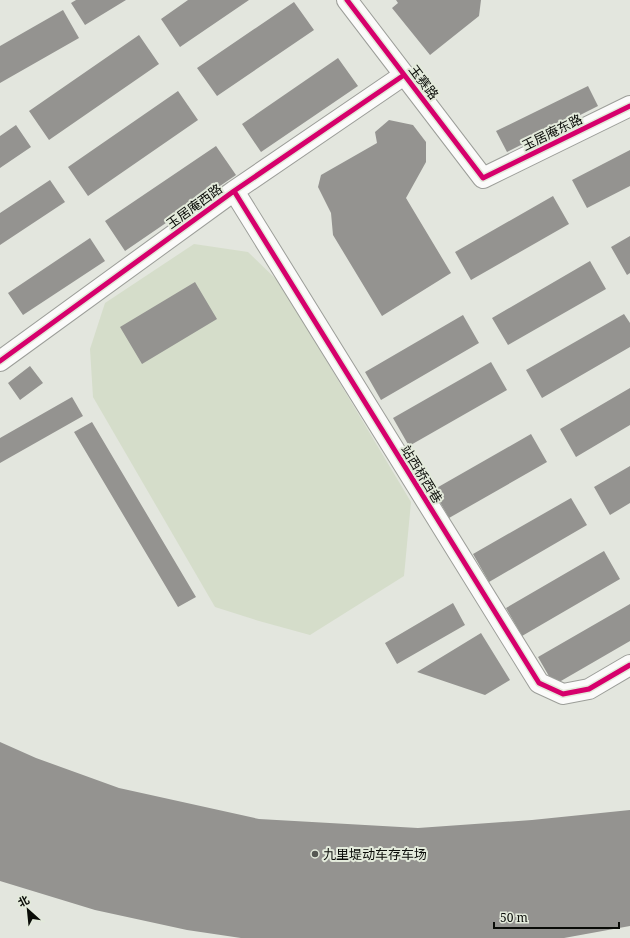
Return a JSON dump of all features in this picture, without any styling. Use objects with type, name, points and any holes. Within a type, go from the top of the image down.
[{"type":"street","name":"玉赛路","points":[[348,0],[483,178]]},
{"type":"street","name":"玉居庵西路","points":[[0,361],[234,191],[404,74]]},
{"type":"street","name":"玉居庵东路","points":[[483,178],[630,106]]},
{"type":"street","name":"站西桥西巷","points":[[234,191],[539,683],[563,694],[589,689],[630,665]]},
{"type":"green space","points":[[194,244],[248,252],[280,283],[411,502],[404,576],[310,635],[215,607],[93,397],[90,349],[105,303]]},
{"type":"building","points":[[76,0],[126,0],[85,25],[71,3]]},
{"type":"building","points":[[188,0],[249,0],[180,47],[161,19]]},
{"type":"building","points":[[396,0],[481,0],[479,16],[430,55],[392,8],[398,3]]},
{"type":"building","points":[[294,2],[314,30],[217,96],[197,68]]},
{"type":"building","points":[[63,10],[79,38],[0,83],[0,46]]},
{"type":"building","points":[[139,35],[159,64],[49,140],[29,111]]},
{"type":"building","points":[[338,58],[358,86],[261,152],[242,124]]},
{"type":"building","points":[[588,86],[598,106],[507,152],[496,131]]},
{"type":"building","points":[[178,91],[198,120],[88,196],[68,167]]},
{"type":"building","points":[[389,120],[413,125],[426,142],[426,162],[406,198],[451,273],[382,316],[333,235],[331,213],[318,187],[321,175],[377,143],[375,132]]},
{"type":"building","points":[[16,125],[31,147],[0,168],[0,136]]},
{"type":"building","points":[[216,146],[236,175],[125,251],[105,221]]},
{"type":"building","points":[[630,150],[630,186],[587,208],[572,180]]},
{"type":"building","points":[[50,180],[65,202],[0,245],[0,213]]},
{"type":"building","points":[[553,196],[569,224],[471,280],[455,252]]},
{"type":"building","points":[[630,236],[630,273],[627,275],[611,247]]},
{"type":"building","points":[[90,238],[105,261],[23,315],[8,293]]},
{"type":"building","points":[[590,261],[606,289],[508,345],[492,318]]},
{"type":"building","points":[[195,282],[217,319],[142,364],[120,327]]},
{"type":"building","points":[[624,314],[630,323],[630,347],[542,398],[526,370]]},
{"type":"building","points":[[463,315],[479,343],[381,400],[365,372]]},
{"type":"building","points":[[491,362],[507,390],[409,446],[393,418]]},
{"type":"building","points":[[30,366],[43,383],[20,400],[8,383]]},
{"type":"building","points":[[630,388],[630,425],[576,457],[560,429]]},
{"type":"building","points":[[72,397],[83,416],[0,463],[0,438]]},
{"type":"building","points":[[92,422],[196,597],[178,607],[74,432]]},
{"type":"building","points":[[531,434],[547,462],[449,518],[433,490]]},
{"type":"building","points":[[630,466],[630,503],[610,515],[594,487]]},
{"type":"building","points":[[571,498],[587,525],[489,582],[473,554]]},
{"type":"building","points":[[604,551],[620,579],[522,636],[506,608]]},
{"type":"building","points":[[453,603],[465,625],[397,664],[385,643]]},
{"type":"building","points":[[630,604],[630,641],[554,685],[538,657]]},
{"type":"building","points":[[481,633],[510,680],[485,695],[417,672]]},
{"type":"building","name":"九里堤动车存车场","points":[[0,742],[36,758],[119,788],[259,819],[418,828],[532,820],[630,810],[630,926],[564,938],[241,938],[187,930],[95,910],[0,881]]},
{"type":"cycle path","points":[[347,0],[483,178],[630,106]]},
{"type":"cycle path","points":[[0,361],[234,191],[404,75]]},
{"type":"cycle path","points":[[234,191],[539,683],[563,694],[589,689],[630,665]]},
{"type":"place","name":"九里堤动车存车场","points":[[315,854]]}]
